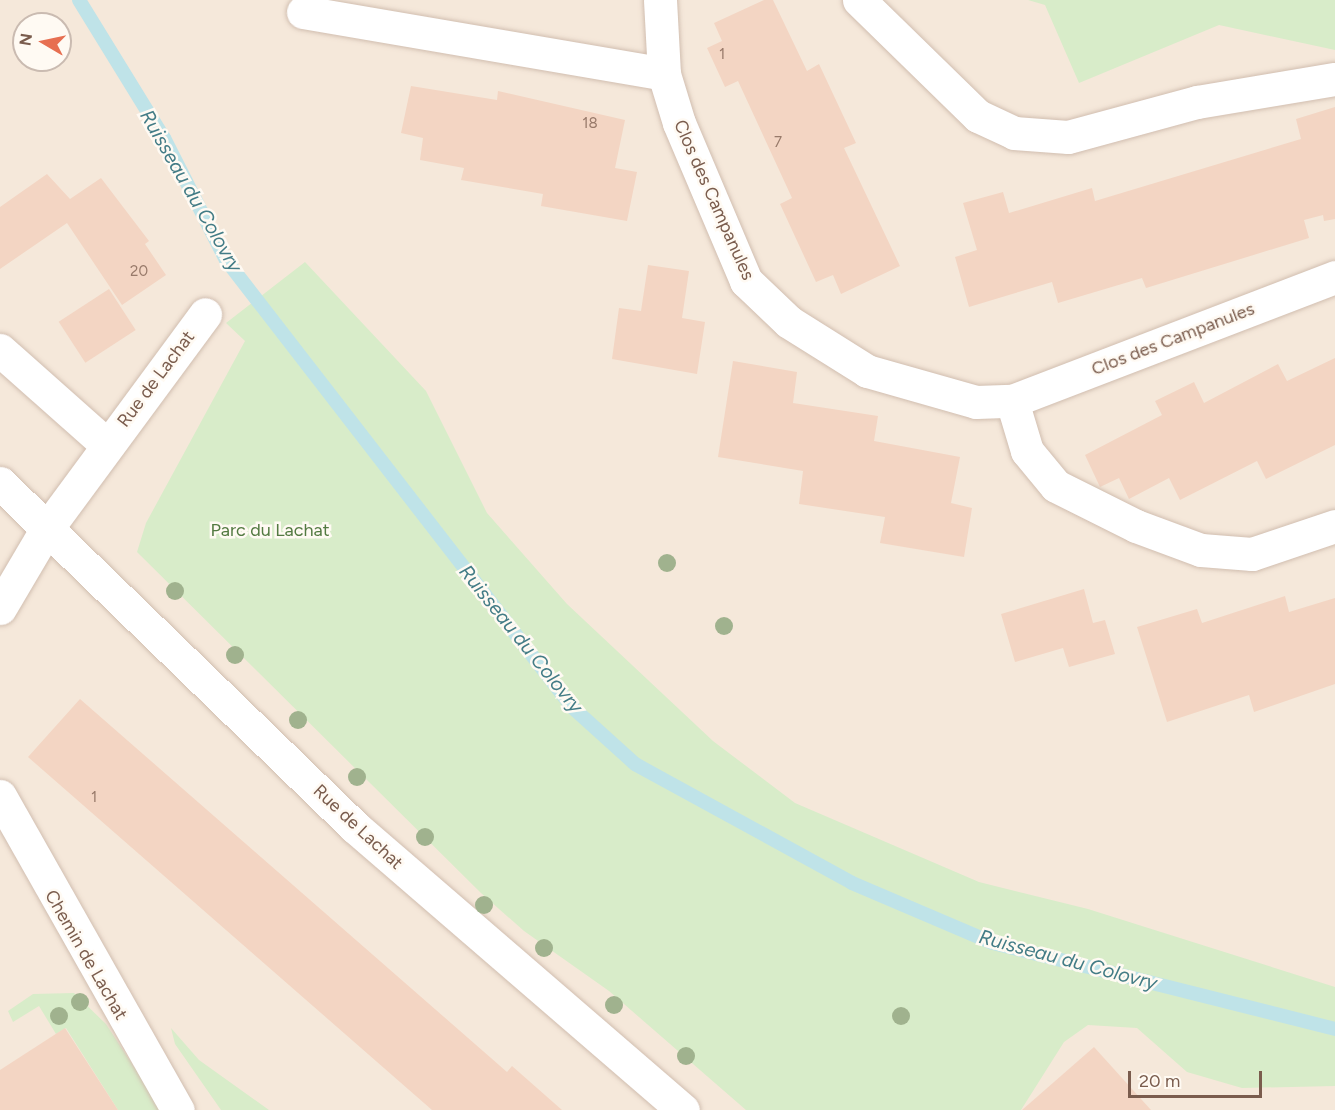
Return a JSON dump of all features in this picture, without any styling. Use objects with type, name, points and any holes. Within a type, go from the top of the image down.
[{"type":"street","name":"Clos des Campanules","points":[[660,0],[664,74],[679,123],[746,281],[789,322],[867,371],[976,402],[1012,401],[1335,277]]},
{"type":"street","points":[[859,0],[978,116],[1014,133],[1068,137],[1197,102],[1335,79]]},
{"type":"street","points":[[303,12],[664,74]]},
{"type":"street","name":"Rue de Lachat","points":[[46,530],[106,444],[205,314]]},
{"type":"street","name":"Rue de Lachat","points":[[0,350],[106,444]]},
{"type":"street","points":[[1012,401],[1027,451],[1056,486],[1136,526],[1201,550],[1252,554],[1335,526]]},
{"type":"street","name":"Rue de Lachat","points":[[0,483],[355,827],[683,1110]]},
{"type":"street","points":[[0,608],[46,530]]},
{"type":"street","name":"Chemin de Lachat","points":[[0,796],[86,954],[178,1110]]},
{"type":"shaded area","points":[[0,0],[1335,0],[1335,1110],[0,1110]]},
{"type":"green space","points":[[1028,0],[1335,0],[1335,50],[1219,25],[1079,83],[1045,5]]},
{"type":"green space","name":"Parc du Lachat","points":[[305,262],[426,391],[487,513],[567,604],[713,741],[795,803],[979,882],[1088,909],[1335,987],[1335,1086],[1242,1088],[1187,1072],[1137,1028],[1088,1025],[1064,1042],[1021,1110],[746,1110],[609,991],[524,931],[481,893],[137,552],[146,523],[245,341],[226,323]]},
{"type":"green space","points":[[74,993],[106,1024],[162,1110],[118,1110],[66,1028],[56,1034],[39,1006],[13,1022],[8,1011],[33,994]]},
{"type":"green space","points":[[171,1028],[199,1060],[269,1110],[221,1110],[175,1044]]},
{"type":"building","points":[[764,0],[773,0],[807,71],[819,64],[856,143],[844,148],[900,266],[841,294],[833,275],[816,282],[780,204],[792,198],[738,81],[725,87],[707,48],[722,41],[714,23]]},
{"type":"building","points":[[411,86],[497,100],[498,91],[625,120],[615,168],[637,172],[627,221],[541,206],[543,194],[461,180],[464,168],[420,160],[423,138],[401,133]]},
{"type":"building","points":[[1335,107],[1335,219],[1324,221],[1323,215],[1304,220],[1309,238],[1146,288],[1142,278],[1058,303],[1052,282],[969,307],[955,257],[977,250],[963,203],[1003,192],[1009,213],[1092,188],[1095,201],[1301,139],[1296,119]]},
{"type":"building","points":[[47,174],[70,199],[101,178],[149,241],[145,244],[166,275],[122,305],[67,223],[0,269],[0,207]]},
{"type":"building","points":[[648,265],[689,271],[682,318],[705,322],[697,374],[612,359],[619,308],[641,311]]},
{"type":"building","points":[[109,289],[136,330],[85,363],[59,322]]},
{"type":"building","points":[[1335,358],[1335,445],[1266,479],[1257,461],[1180,500],[1169,478],[1129,499],[1119,478],[1100,487],[1085,455],[1162,415],[1155,401],[1194,382],[1204,403],[1278,364],[1287,381]]},
{"type":"building","points":[[733,361],[797,372],[793,403],[878,416],[874,441],[960,457],[951,503],[972,508],[964,557],[880,543],[885,517],[799,504],[803,471],[718,457]]},
{"type":"building","points":[[1084,589],[1093,623],[1105,620],[1115,654],[1069,667],[1063,648],[1015,662],[1001,614]]},
{"type":"building","points":[[1285,596],[1289,612],[1335,598],[1335,684],[1254,712],[1249,695],[1167,722],[1137,627],[1197,609],[1202,623]]},
{"type":"building","points":[[80,699],[507,1072],[512,1066],[562,1110],[432,1110],[28,757]]},
{"type":"building","points":[[65,1028],[118,1110],[0,1110],[0,1070]]},
{"type":"building","points":[[1094,1047],[1151,1110],[1022,1110]]},
{"type":"waterway","name":"Ruisseau du Colovry","points":[[79,0],[164,138],[226,260],[572,707],[635,764],[852,883],[993,943],[1335,1029]]}]
